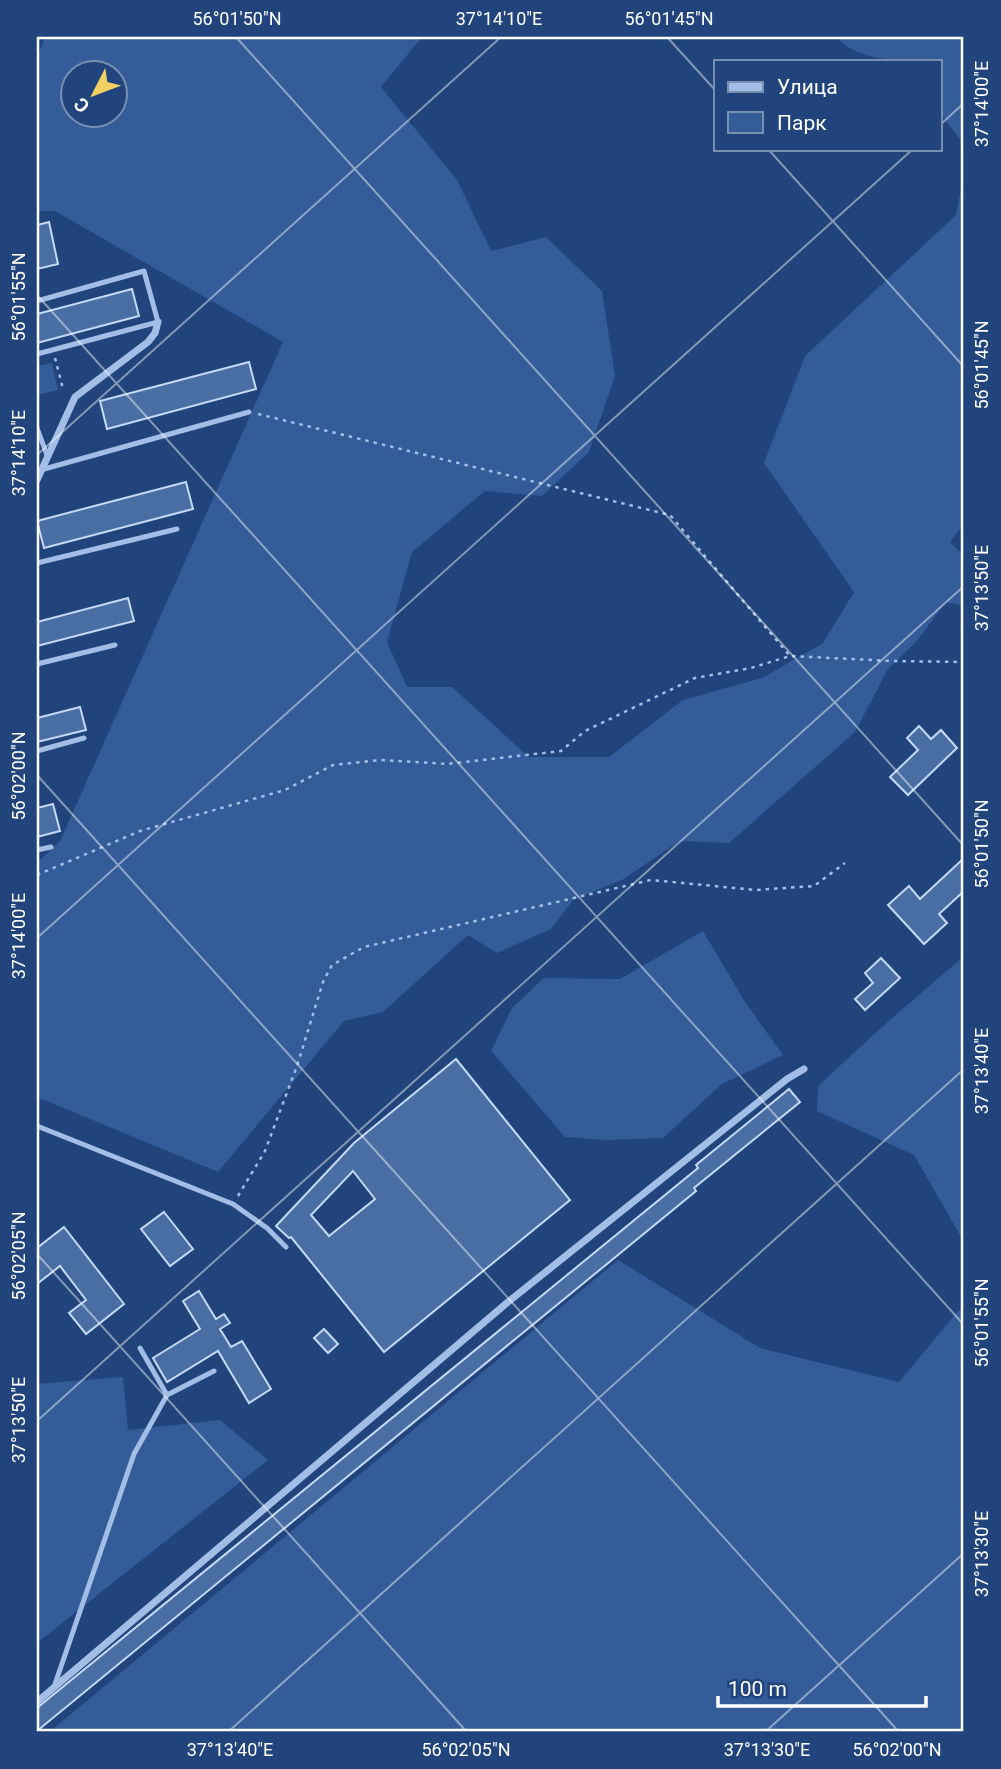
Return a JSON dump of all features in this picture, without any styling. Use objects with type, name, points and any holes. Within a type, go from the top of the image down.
[{"type":"street","points":[[38,475],[75,397],[148,342],[155,333],[158,322]]},
{"type":"street","points":[[37,1702],[508,1302],[787,1079],[804,1069]]},
{"type":"lane","points":[[37,301],[144,271],[158,322],[37,354]]},
{"type":"lane","points":[[38,475],[249,412]]},
{"type":"lane","points":[[37,428],[47,454]]},
{"type":"lane","points":[[37,563],[177,529]]},
{"type":"lane","points":[[37,664],[115,645]]},
{"type":"lane","points":[[37,751],[84,738]]},
{"type":"lane","points":[[37,850],[51,846]]},
{"type":"lane","points":[[37,1126],[233,1204],[267,1228],[286,1247]]},
{"type":"lane","points":[[140,1348],[167,1395]]},
{"type":"lane","points":[[54,1687],[134,1454],[167,1395],[214,1371]]},
{"type":"path","points":[[53,349],[63,389]]},
{"type":"path","points":[[249,412],[670,514],[790,656]]},
{"type":"path","points":[[37,875],[140,831],[285,790],[333,765],[381,760],[447,764],[561,751],[585,731],[695,678],[751,668],[790,656],[892,662],[964,662]]},
{"type":"path","points":[[233,1204],[265,1151],[297,1066],[323,982],[332,965],[364,947],[651,880],[756,890],[814,886],[845,863]]},
{"type":"green space","points":[[45,37],[422,37],[381,87],[457,180],[491,251],[546,237],[602,291],[615,376],[589,452],[542,496],[485,491],[412,552],[387,642],[407,687],[452,687],[529,757],[609,757],[683,700],[762,678],[823,643],[854,592],[764,463],[805,356],[956,215],[964,174],[964,524],[950,542],[964,556],[964,606],[946,602],[916,642],[888,669],[855,732],[729,843],[680,841],[622,880],[573,900],[551,929],[497,953],[468,935],[383,1012],[344,1021],[218,1172],[37,1097],[37,863],[60,841],[283,342],[55,211],[37,211],[37,58]]},
{"type":"green space","points":[[836,37],[964,37],[964,145],[942,116],[942,60],[884,59],[857,52]]},
{"type":"green space","points":[[52,363],[58,390],[37,395],[37,366]]},
{"type":"green space","points":[[703,931],[745,1002],[783,1055],[722,1084],[663,1138],[606,1140],[565,1137],[491,1051],[512,1008],[544,978],[620,979]]},
{"type":"green space","points":[[964,956],[964,1242],[914,1155],[817,1111],[818,1086]]},
{"type":"green space","points":[[618,1260],[760,1348],[899,1382],[964,1304],[964,1732],[59,1732],[54,1728]]},
{"type":"green space","points":[[123,1377],[128,1430],[220,1420],[268,1460],[37,1643],[37,1384]]},
{"type":"building","points":[[49,222],[58,264],[37,269],[37,225]]},
{"type":"building","points":[[132,289],[139,316],[37,343],[37,314]]},
{"type":"building","points":[[249,362],[256,389],[107,429],[100,401]]},
{"type":"building","points":[[186,482],[193,509],[44,548],[37,521]]},
{"type":"building","points":[[128,598],[134,621],[37,646],[37,622]]},
{"type":"building","points":[[80,707],[86,730],[37,742],[37,718]]},
{"type":"building","points":[[919,726],[931,739],[941,730],[957,748],[908,795],[890,777],[918,750],[907,738]]},
{"type":"building","points":[[53,804],[60,831],[37,837],[37,808]]},
{"type":"building","points":[[964,858],[964,891],[939,914],[947,923],[924,944],[888,905],[909,886],[920,899]]},
{"type":"building","points":[[881,958],[900,978],[865,1010],[855,999],[873,983],[865,973]]},
{"type":"building","points":[[456,1059],[570,1200],[384,1352],[291,1237],[276,1226],[354,1143]],"holes":[[[353,1171],[375,1199],[329,1236],[311,1215]]]},
{"type":"building","points":[[789,1089],[800,1102],[694,1188],[696,1191],[37,1731],[37,1708],[698,1168],[696,1165]]},
{"type":"building","points":[[164,1212],[193,1249],[170,1266],[141,1229]]},
{"type":"building","points":[[64,1227],[124,1304],[86,1334],[69,1313],[86,1300],[60,1266],[37,1284],[37,1248]]},
{"type":"building","points":[[199,1291],[216,1319],[224,1314],[230,1323],[220,1329],[231,1347],[242,1341],[271,1389],[249,1403],[218,1351],[167,1382],[153,1358],[200,1329],[183,1301]]},
{"type":"building","points":[[324,1329],[338,1344],[328,1353],[314,1338]]}]
